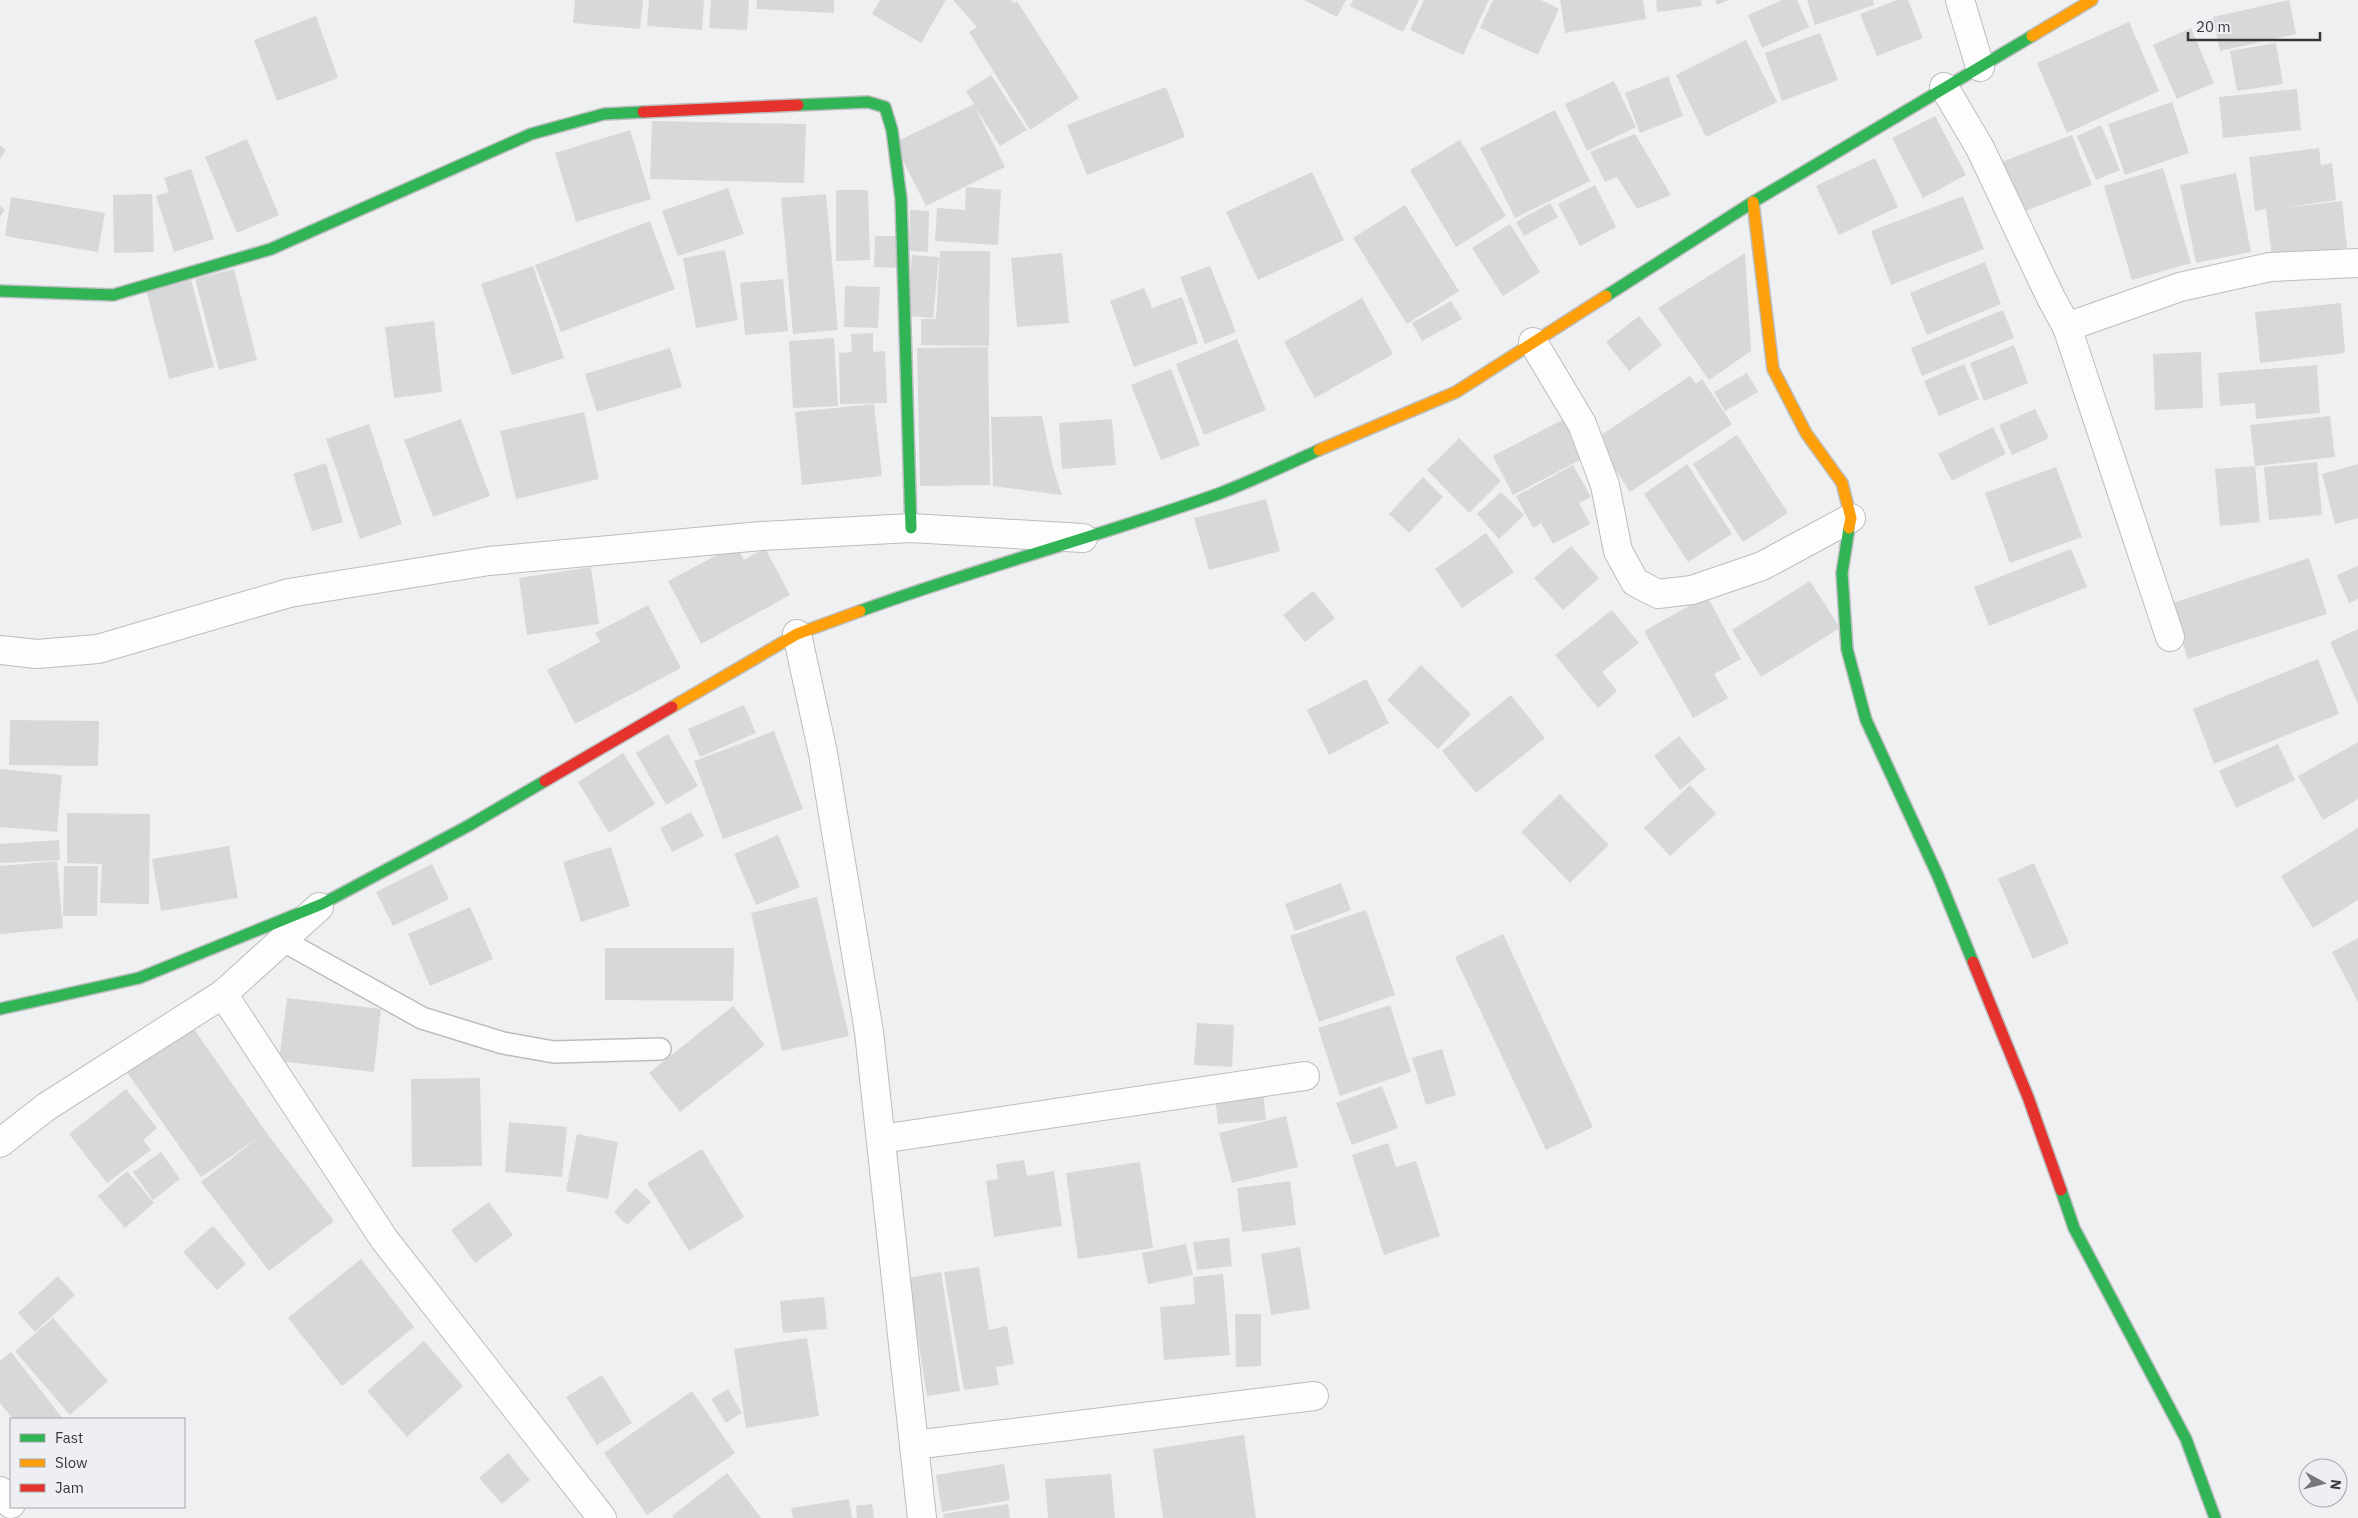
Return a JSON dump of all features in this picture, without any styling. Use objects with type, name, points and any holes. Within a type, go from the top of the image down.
[{"type":"street","points":[[1960,0],[1980,67]]},
{"type":"street","points":[[0,1009],[139,978],[322,904],[468,826],[797,634],[946,580],[1087,538],[1220,493],[1456,392],[1753,202],[2092,0]]},
{"type":"street","points":[[1944,87],[1980,148],[2051,298],[2067,327],[2170,637]]},
{"type":"street","points":[[0,291],[13,293],[113,295],[261,252],[531,134],[604,114],[868,102],[885,107],[890,122],[901,199],[911,528]]},
{"type":"street","points":[[1753,202],[1773,369],[1806,433],[1842,483],[1851,518],[1842,573],[1847,649],[1866,720],[1942,885],[2028,1097],[2074,1228],[2186,1438],[2215,1518]]},
{"type":"street","points":[[2067,327],[2180,287],[2270,267],[2358,262]]},
{"type":"street","points":[[1533,342],[1582,424],[1605,485],[1618,551],[1635,582],[1658,594],[1692,590],[1762,566],[1851,518]]},
{"type":"street","points":[[0,650],[36,654],[98,649],[289,593],[489,561],[761,536],[911,528],[1087,538]]},
{"type":"street","points":[[797,634],[822,753],[865,1003],[922,1518]]},
{"type":"street","points":[[0,1143],[46,1107],[224,994],[322,904]]},
{"type":"street","points":[[224,994],[384,1239],[602,1518]]},
{"type":"street","points":[[881,1139],[1305,1076]]},
{"type":"street","points":[[914,1445],[1314,1396]]},
{"type":"street","points":[[0,1491],[10,1503]]},
{"type":"street","points":[[15,1508],[24,1518]]},
{"type":"lane","points":[[282,940],[422,1018],[503,1043],[554,1052],[660,1048]]},
{"type":"building","points":[[575,0],[643,0],[640,29],[573,23]]},
{"type":"building","points":[[649,0],[704,0],[702,30],[647,26]]},
{"type":"building","points":[[711,0],[749,0],[747,30],[709,28]]},
{"type":"building","points":[[757,0],[834,0],[834,13],[756,9]]},
{"type":"building","points":[[880,0],[946,0],[921,43],[872,14]]},
{"type":"building","points":[[953,0],[1011,0],[1014,3],[1017,1],[1079,98],[1030,130],[969,32],[977,27]]},
{"type":"building","points":[[1304,0],[1346,0],[1337,17]]},
{"type":"building","points":[[1353,0],[1419,0],[1403,32],[1350,6]]},
{"type":"building","points":[[1424,0],[1489,0],[1463,55],[1410,30]]},
{"type":"building","points":[[1493,0],[1541,0],[1559,9],[1538,55],[1480,28]]},
{"type":"building","points":[[1560,0],[1643,0],[1646,19],[1565,33]]},
{"type":"building","points":[[1656,0],[1701,0],[1702,6],[1657,12]]},
{"type":"building","points":[[1715,0],[1729,0],[1717,5]]},
{"type":"building","points":[[1782,0],[1797,0],[1809,27],[1762,48],[1748,15]]},
{"type":"building","points":[[1807,0],[1873,0],[1874,5],[1815,25]]},
{"type":"building","points":[[1897,0],[1908,0],[1923,38],[1877,56],[1860,14]]},
{"type":"building","points":[[2289,0],[2296,34],[2220,51],[2213,17]]},
{"type":"building","points":[[316,16],[338,78],[277,101],[254,40]]},
{"type":"building","points":[[2129,22],[2159,91],[2067,133],[2037,63]]},
{"type":"building","points":[[2191,28],[2214,83],[2177,99],[2153,45]]},
{"type":"building","points":[[1820,33],[1838,80],[1782,101],[1765,53]]},
{"type":"building","points":[[1746,40],[1777,102],[1706,137],[1676,75]]},
{"type":"building","points":[[2276,43],[2283,84],[2237,91],[2230,51]]},
{"type":"building","points":[[991,75],[1027,130],[1000,146],[975,107],[1005,167],[926,206],[894,143],[974,104],[966,91]]},
{"type":"building","points":[[1668,76],[1683,116],[1640,133],[1625,93]]},
{"type":"building","points":[[1614,81],[1636,127],[1587,151],[1565,104]]},
{"type":"building","points":[[1166,87],[1185,137],[1087,175],[1067,125]]},
{"type":"building","points":[[2297,89],[2301,130],[2223,138],[2219,97]]},
{"type":"building","points":[[2172,102],[2189,153],[2125,175],[2108,124]]},
{"type":"building","points":[[1555,110],[1590,181],[1515,218],[1480,148]]},
{"type":"building","points":[[1935,116],[1966,175],[1923,198],[1892,138]]},
{"type":"building","points":[[652,121],[806,124],[804,183],[650,179]]},
{"type":"building","points":[[2101,125],[2120,170],[2096,180],[2077,136]]},
{"type":"building","points":[[630,130],[651,199],[576,222],[555,153]]},
{"type":"building","points":[[1635,134],[1671,195],[1637,209],[1617,177],[1605,182],[1590,152]]},
{"type":"building","points":[[2072,135],[2092,185],[2018,214],[1999,163]]},
{"type":"building","points":[[247,139],[279,215],[237,233],[205,157]]},
{"type":"building","points":[[1460,140],[1506,216],[1456,247],[1410,170]]},
{"type":"building","points":[[0,145],[6,150],[0,159]]},
{"type":"building","points":[[2319,148],[2321,165],[2332,163],[2336,200],[2283,208],[2342,201],[2347,248],[2272,256],[2266,209],[2255,211],[2249,157]]},
{"type":"building","points":[[1875,158],[1898,207],[1839,235],[1816,186]]},
{"type":"building","points":[[2163,168],[2191,263],[2132,280],[2104,186]]},
{"type":"building","points":[[191,169],[214,239],[174,252],[156,196],[169,192],[164,178]]},
{"type":"building","points":[[1312,172],[1344,240],[1258,280],[1226,212]]},
{"type":"building","points":[[2236,173],[2251,252],[2196,263],[2180,185]]},
{"type":"building","points":[[1595,185],[1616,227],[1580,246],[1558,204]]},
{"type":"building","points":[[966,187],[1001,190],[998,245],[935,241],[937,208],[965,210]]},
{"type":"building","points":[[728,188],[744,234],[678,256],[662,211]]},
{"type":"building","points":[[836,190],[868,190],[870,260],[836,261]]},
{"type":"building","points":[[152,194],[154,252],[114,253],[113,195]]},
{"type":"building","points":[[826,194],[838,330],[793,334],[781,198]]},
{"type":"building","points":[[1963,196],[1984,249],[1891,285],[1871,231]]},
{"type":"building","points":[[11,197],[105,213],[98,252],[5,236]]},
{"type":"building","points":[[1550,203],[1558,217],[1524,236],[1516,222]]},
{"type":"building","points":[[1405,205],[1459,291],[1407,324],[1353,238]]},
{"type":"building","points":[[0,206],[5,210],[0,217]]},
{"type":"building","points":[[910,210],[929,211],[928,252],[909,251]]},
{"type":"building","points":[[650,221],[675,289],[561,332],[535,265]]},
{"type":"building","points":[[1510,224],[1540,272],[1503,296],[1472,248]]},
{"type":"building","points":[[875,236],[901,236],[900,268],[874,267]]},
{"type":"building","points":[[725,250],[738,320],[696,328],[683,258]]},
{"type":"building","points":[[940,251],[990,251],[989,346],[921,345],[921,319],[936,319]]},
{"type":"building","points":[[1062,253],[1069,323],[1017,327],[1011,258]]},
{"type":"building","points":[[1745,253],[1751,351],[1709,380],[1658,308]]},
{"type":"building","points":[[912,255],[939,257],[933,318],[906,316]]},
{"type":"building","points":[[1985,262],[2001,304],[1927,335],[1910,293]]},
{"type":"building","points":[[533,266],[564,358],[512,375],[481,284]]},
{"type":"building","points":[[1210,266],[1236,332],[1205,344],[1180,277]]},
{"type":"building","points":[[234,269],[257,360],[219,370],[195,279]]},
{"type":"building","points":[[190,276],[214,367],[169,379],[146,289]]},
{"type":"building","points":[[783,279],[788,331],[745,335],[740,283]]},
{"type":"building","points":[[845,286],[880,287],[878,328],[844,327]]},
{"type":"building","points":[[1144,288],[1152,308],[1182,297],[1198,343],[1134,367],[1110,301]]},
{"type":"building","points":[[1362,298],[1393,354],[1315,398],[1284,342]]},
{"type":"building","points":[[1451,301],[1462,319],[1422,341],[1412,323]]},
{"type":"building","points":[[2341,303],[2345,353],[2260,363],[2255,312]]},
{"type":"building","points":[[2003,310],[2014,338],[1922,376],[1911,348]]},
{"type":"building","points":[[1639,316],[1662,345],[1629,371],[1606,342]]},
{"type":"building","points":[[434,321],[442,392],[394,398],[385,327]]},
{"type":"building","points":[[873,333],[873,352],[885,351],[887,403],[840,404],[839,353],[852,352],[851,334]]},
{"type":"building","points":[[834,338],[838,406],[793,408],[789,341]]},
{"type":"building","points":[[1237,339],[1266,410],[1204,435],[1176,364]]},
{"type":"building","points":[[2014,345],[2028,383],[1984,401],[1970,363]]},
{"type":"building","points":[[988,347],[990,485],[920,486],[917,348]]},
{"type":"building","points":[[670,348],[682,387],[597,412],[585,374]]},
{"type":"building","points":[[2201,352],[2203,408],[2155,410],[2153,354]]},
{"type":"building","points":[[1964,364],[1979,399],[1939,416],[1924,381]]},
{"type":"building","points":[[2317,365],[2320,413],[2256,419],[2255,403],[2220,406],[2218,373]]},
{"type":"building","points":[[1171,369],[1200,445],[1161,460],[1131,385]]},
{"type":"building","points":[[1747,373],[1758,392],[1725,411],[1714,392]]},
{"type":"building","points":[[1690,376],[1696,384],[1702,379],[1732,424],[1630,492],[1595,439]]},
{"type":"building","points":[[874,404],[882,476],[802,485],[795,412]]},
{"type":"building","points":[[2035,409],[2049,438],[2012,455],[1999,425]]},
{"type":"building","points":[[584,412],[599,479],[516,499],[500,431]]},
{"type":"building","points":[[1042,416],[1053,468],[1062,495],[993,486],[991,417]]},
{"type":"building","points":[[2330,416],[2335,457],[2255,466],[2250,425]]},
{"type":"building","points":[[1566,418],[1586,457],[1513,495],[1493,456]]},
{"type":"building","points":[[461,419],[490,496],[433,517],[404,440]]},
{"type":"building","points":[[1112,419],[1116,465],[1062,469],[1059,423]]},
{"type":"building","points":[[369,424],[402,524],[360,539],[326,439]]},
{"type":"building","points":[[1993,427],[2006,454],[1952,481],[1938,454]]},
{"type":"building","points":[[1737,435],[1788,513],[1743,542],[1693,464]]},
{"type":"building","points":[[1459,438],[1501,481],[1469,513],[1427,470]]},
{"type":"building","points":[[2317,462],[2322,515],[2269,520],[2264,467]]},
{"type":"building","points":[[326,463],[343,522],[312,531],[293,474]]},
{"type":"building","points":[[1687,464],[1732,534],[1688,562],[1644,494]]},
{"type":"building","points":[[2358,464],[2358,518],[2335,524],[2322,474]]},
{"type":"building","points":[[1573,465],[1591,497],[1579,503],[1590,524],[1553,544],[1541,523],[1533,528],[1516,496]]},
{"type":"building","points":[[2255,466],[2260,522],[2220,526],[2215,469]]},
{"type":"building","points":[[2056,467],[2082,537],[2010,563],[1985,493]]},
{"type":"building","points":[[1423,477],[1443,497],[1409,533],[1389,514]]},
{"type":"building","points":[[1501,492],[1524,515],[1499,539],[1477,514]]},
{"type":"building","points":[[1266,499],[1280,551],[1209,570],[1194,518]]},
{"type":"building","points":[[1486,533],[1514,572],[1462,608],[1435,569]]},
{"type":"building","points":[[736,545],[744,560],[765,548],[790,595],[701,644],[668,581]]},
{"type":"building","points":[[1571,546],[1599,578],[1563,610],[1534,578]]},
{"type":"building","points":[[2071,549],[2087,587],[1989,626],[1974,587]]},
{"type":"building","points":[[2309,558],[2327,614],[2188,659],[2170,604]]},
{"type":"building","points":[[2358,566],[2358,599],[2349,603],[2337,575]]},
{"type":"building","points":[[591,567],[599,624],[527,635],[519,578]]},
{"type":"building","points":[[1810,581],[1840,628],[1761,677],[1732,630]]},
{"type":"building","points":[[1313,591],[1335,618],[1305,642],[1283,615]]},
{"type":"building","points":[[1707,596],[1741,659],[1714,674],[1728,698],[1693,718],[1644,631]]},
{"type":"building","points":[[648,605],[681,668],[575,724],[547,670],[600,642],[595,633]]},
{"type":"building","points":[[1612,610],[1639,643],[1602,672],[1617,691],[1598,708],[1555,655]]},
{"type":"building","points":[[2358,629],[2358,704],[2330,642]]},
{"type":"building","points":[[2318,659],[2339,714],[2214,764],[2193,709]]},
{"type":"building","points":[[1421,665],[1471,714],[1438,749],[1387,700]]},
{"type":"building","points":[[1366,679],[1389,723],[1329,755],[1307,710]]},
{"type":"building","points":[[1511,695],[1545,738],[1476,793],[1442,751]]},
{"type":"building","points":[[744,705],[756,733],[700,757],[688,729]]},
{"type":"building","points":[[10,720],[99,721],[98,766],[9,765]]},
{"type":"building","points":[[774,731],[803,809],[723,839],[694,761]]},
{"type":"building","points":[[668,734],[698,786],[666,805],[636,753]]},
{"type":"building","points":[[1679,736],[1706,769],[1680,790],[1654,756]]},
{"type":"building","points":[[2358,742],[2358,799],[2323,820],[2298,776]]},
{"type":"building","points":[[2278,744],[2295,780],[2236,808],[2219,771]]},
{"type":"building","points":[[623,753],[655,804],[609,833],[578,782]]},
{"type":"building","points":[[0,769],[62,775],[57,832],[0,827]]},
{"type":"building","points":[[1690,785],[1716,814],[1670,856],[1644,828]]},
{"type":"building","points":[[1560,794],[1609,845],[1570,883],[1521,832]]},
{"type":"building","points":[[691,812],[704,836],[672,852],[660,828]]},
{"type":"building","points":[[67,813],[150,814],[149,904],[100,903],[102,864],[67,863]]},
{"type":"building","points":[[2358,828],[2358,900],[2313,928],[2281,876]]},
{"type":"building","points":[[778,835],[800,887],[756,905],[734,854]]},
{"type":"building","points":[[59,840],[60,860],[0,863],[0,844]]},
{"type":"building","points":[[229,846],[238,898],[161,911],[152,859]]},
{"type":"building","points":[[611,847],[630,906],[581,922],[563,862]]},
{"type":"building","points":[[57,861],[63,928],[0,934],[0,866]]},
{"type":"building","points":[[2034,863],[2069,943],[2033,959],[1998,879]]},
{"type":"building","points":[[432,864],[449,899],[393,926],[376,892]]},
{"type":"building","points":[[64,866],[98,866],[97,916],[63,916]]},
{"type":"building","points":[[1341,883],[1351,910],[1295,931],[1285,904]]},
{"type":"building","points":[[817,897],[849,1036],[782,1051],[751,913]]},
{"type":"building","points":[[470,907],[493,959],[430,986],[408,934]]},
{"type":"building","points":[[1366,910],[1395,995],[1319,1022],[1290,936]]},
{"type":"building","points":[[1503,934],[1593,1127],[1546,1150],[1455,957]]},
{"type":"building","points":[[2358,938],[2358,1002],[2332,952]]},
{"type":"building","points":[[605,948],[734,948],[733,1001],[605,1000]]},
{"type":"building","points":[[287,998],[381,1009],[374,1072],[279,1061]]},
{"type":"building","points":[[1390,1005],[1411,1072],[1340,1096],[1318,1028]]},
{"type":"building","points":[[733,1006],[765,1045],[680,1112],[649,1073]]},
{"type":"building","points":[[1197,1023],[1234,1025],[1232,1067],[1194,1065]]},
{"type":"building","points":[[191,1025],[266,1132],[334,1221],[269,1271],[201,1182],[258,1138],[201,1177],[126,1071]]},
{"type":"building","points":[[1442,1049],[1456,1095],[1426,1105],[1412,1058]]},
{"type":"building","points":[[480,1078],[482,1166],[412,1167],[411,1079]]},
{"type":"building","points":[[1382,1086],[1398,1128],[1352,1145],[1336,1103]]},
{"type":"building","points":[[126,1089],[157,1128],[143,1140],[151,1150],[107,1183],[69,1134]]},
{"type":"building","points":[[1263,1091],[1266,1120],[1218,1124],[1215,1096]]},
{"type":"building","points":[[1286,1116],[1298,1167],[1232,1183],[1219,1133]]},
{"type":"building","points":[[509,1122],[567,1127],[562,1177],[505,1172]]},
{"type":"building","points":[[577,1134],[618,1142],[608,1199],[566,1191]]},
{"type":"building","points":[[1388,1143],[1396,1167],[1416,1161],[1440,1236],[1384,1255],[1352,1155]]},
{"type":"building","points":[[702,1149],[744,1217],[689,1251],[647,1183]]},
{"type":"building","points":[[161,1152],[180,1179],[153,1200],[133,1172]]},
{"type":"building","points":[[1024,1160],[1027,1176],[1054,1171],[1062,1226],[994,1237],[986,1181],[998,1179],[996,1164]]},
{"type":"building","points":[[1140,1162],[1153,1248],[1078,1259],[1066,1173]]},
{"type":"building","points":[[127,1171],[154,1203],[125,1228],[98,1196]]},
{"type":"building","points":[[1290,1181],[1296,1225],[1242,1232],[1237,1188]]},
{"type":"building","points":[[636,1188],[651,1202],[627,1225],[614,1212]]},
{"type":"building","points":[[489,1202],[513,1235],[475,1263],[451,1230]]},
{"type":"building","points":[[213,1226],[246,1264],[217,1290],[183,1252]]},
{"type":"building","points":[[1229,1238],[1232,1266],[1197,1270],[1193,1242]]},
{"type":"building","points":[[1186,1244],[1193,1275],[1148,1284],[1142,1253]]},
{"type":"building","points":[[1300,1247],[1310,1309],[1271,1315],[1261,1254]]},
{"type":"building","points":[[361,1259],[414,1327],[342,1386],[288,1318]]},
{"type":"building","points":[[979,1267],[989,1330],[1007,1326],[1014,1364],[996,1367],[999,1385],[964,1390],[944,1272]]},
{"type":"building","points":[[941,1272],[960,1391],[927,1396],[908,1278]]},
{"type":"building","points":[[1223,1274],[1230,1355],[1164,1360],[1160,1307],[1195,1304],[1193,1277]]},
{"type":"building","points":[[58,1276],[75,1295],[35,1332],[18,1313]]},
{"type":"building","points":[[824,1297],[827,1329],[783,1333],[780,1301]]},
{"type":"building","points":[[1235,1314],[1261,1314],[1261,1366],[1236,1367]]},
{"type":"building","points":[[53,1318],[108,1381],[70,1415],[15,1351]]},
{"type":"building","points":[[807,1338],[819,1416],[746,1428],[734,1349]]},
{"type":"building","points":[[424,1341],[463,1386],[407,1437],[367,1391]]},
{"type":"building","points":[[11,1352],[62,1418],[12,1418],[0,1403],[0,1361]]},
{"type":"building","points":[[602,1375],[632,1423],[597,1445],[566,1397]]},
{"type":"building","points":[[728,1389],[742,1413],[726,1423],[711,1399]]},
{"type":"building","points":[[692,1391],[735,1453],[647,1515],[604,1453]]},
{"type":"building","points":[[1244,1435],[1256,1518],[1163,1518],[1153,1449]]},
{"type":"building","points":[[508,1453],[530,1480],[502,1504],[479,1478]]},
{"type":"building","points":[[1004,1464],[1010,1500],[942,1512],[936,1475]]},
{"type":"building","points":[[727,1473],[761,1518],[674,1518],[672,1516]]},
{"type":"building","points":[[1111,1474],[1115,1518],[1048,1518],[1045,1479]]},
{"type":"building","points":[[849,1499],[852,1518],[793,1518],[791,1508]]},
{"type":"building","points":[[872,1504],[874,1518],[857,1518],[856,1506]]},
{"type":"building","points":[[1008,1504],[1010,1518],[944,1518],[943,1514]]},
{"type":"traffic: fast","points":[[1606,296],[1753,202],[2032,36]]},
{"type":"traffic: fast","points":[[798,105],[868,102],[885,107],[892,130],[901,199],[911,528]]},
{"type":"traffic: fast","points":[[0,291],[113,295],[271,249],[531,134],[604,114],[643,112]]},
{"type":"traffic: fast","points":[[860,611],[949,580],[1218,494],[1319,450]]},
{"type":"traffic: fast","points":[[1849,528],[1842,573],[1847,649],[1866,720],[1938,876],[1973,962]]},
{"type":"traffic: fast","points":[[0,1009],[139,978],[322,904],[468,826],[545,781]]},
{"type":"traffic: fast","points":[[2061,1190],[2074,1228],[2186,1439],[2215,1518]]},
{"type":"traffic: slow","points":[[2032,36],[2092,0]]},
{"type":"traffic: slow","points":[[1753,202],[1773,369],[1806,433],[1842,483],[1851,518],[1849,528]]},
{"type":"traffic: slow","points":[[1319,450],[1456,392],[1606,296]]},
{"type":"traffic: slow","points":[[672,707],[797,634],[860,611]]},
{"type":"traffic: jam","points":[[643,112],[798,105]]},
{"type":"traffic: jam","points":[[545,781],[672,707]]},
{"type":"traffic: jam","points":[[1973,962],[2028,1097],[2061,1190]]}]
